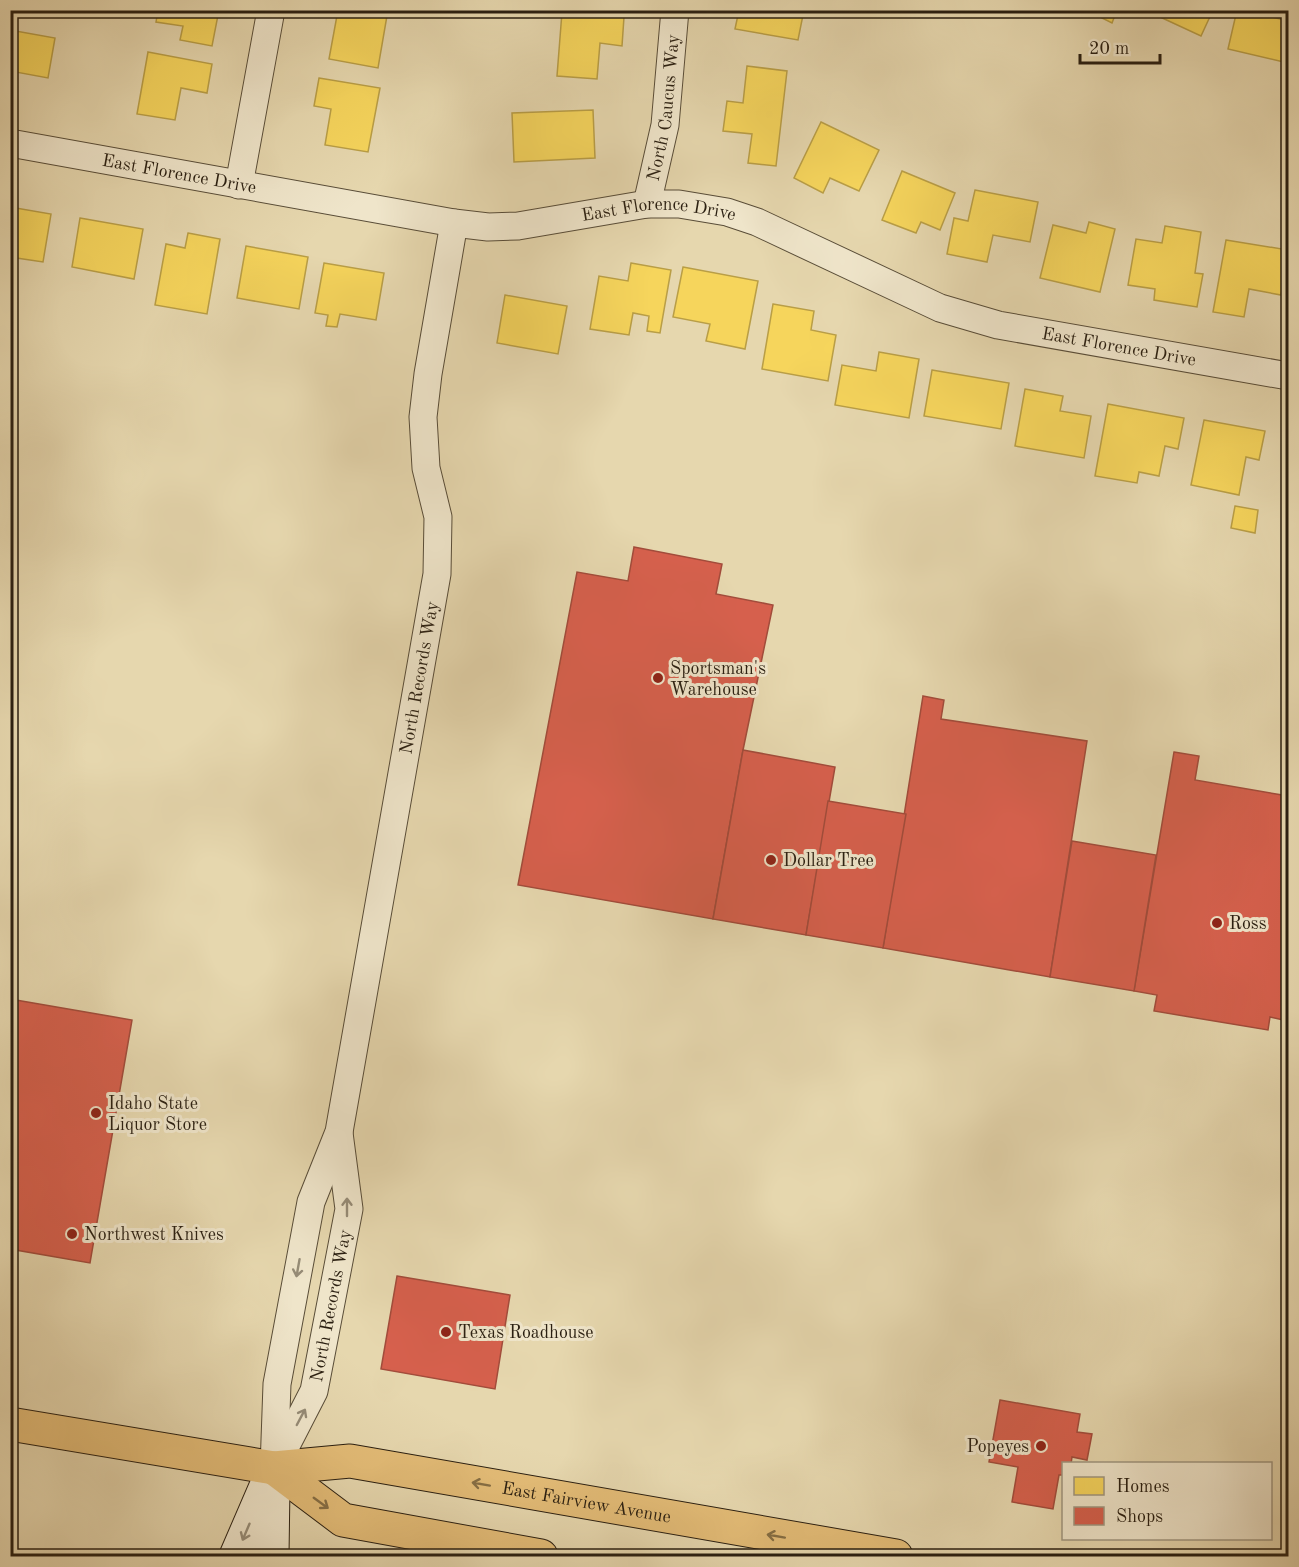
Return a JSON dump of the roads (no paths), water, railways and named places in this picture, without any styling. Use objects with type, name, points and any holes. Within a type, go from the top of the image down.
[{"type":"main road","name":"East Fairview Avenue","points":[[10,1424],[274,1468],[350,1461],[896,1557]]},
{"type":"main road","name":"East Fairview Avenue","points":[[274,1468],[343,1520],[541,1557]]},
{"type":"street","points":[[239,185],[271,10]]},
{"type":"street","name":"North Caucus Way","points":[[647,204],[665,124],[675,10]]},
{"type":"street","name":"East Florence Drive","points":[[10,143],[454,223],[518,226],[647,204],[679,204],[757,222],[940,308],[998,325],[1288,376]]},
{"type":"street","name":"North Records Way","points":[[272,1557],[277,1384],[311,1202],[339,1132],[437,574],[438,517],[426,468],[423,417],[428,374],[454,223]]},
{"type":"street","name":"North Records Way","points":[[236,1557],[274,1468],[314,1391],[349,1209],[339,1132]]},
{"type":"place","name":"Sportsman's Warehouse","points":[[658,678]]},
{"type":"place","name":"Dollar Tree","points":[[771,860]]},
{"type":"place","name":"Ross","points":[[1217,923]]},
{"type":"place","name":"Idaho State Liquor Store","points":[[96,1113]]},
{"type":"place","name":"Northwest Knives","points":[[72,1234]]},
{"type":"place","name":"Texas Roadhouse","points":[[446,1332]]},
{"type":"place","name":"Popeyes","points":[[1041,1446]]}]
